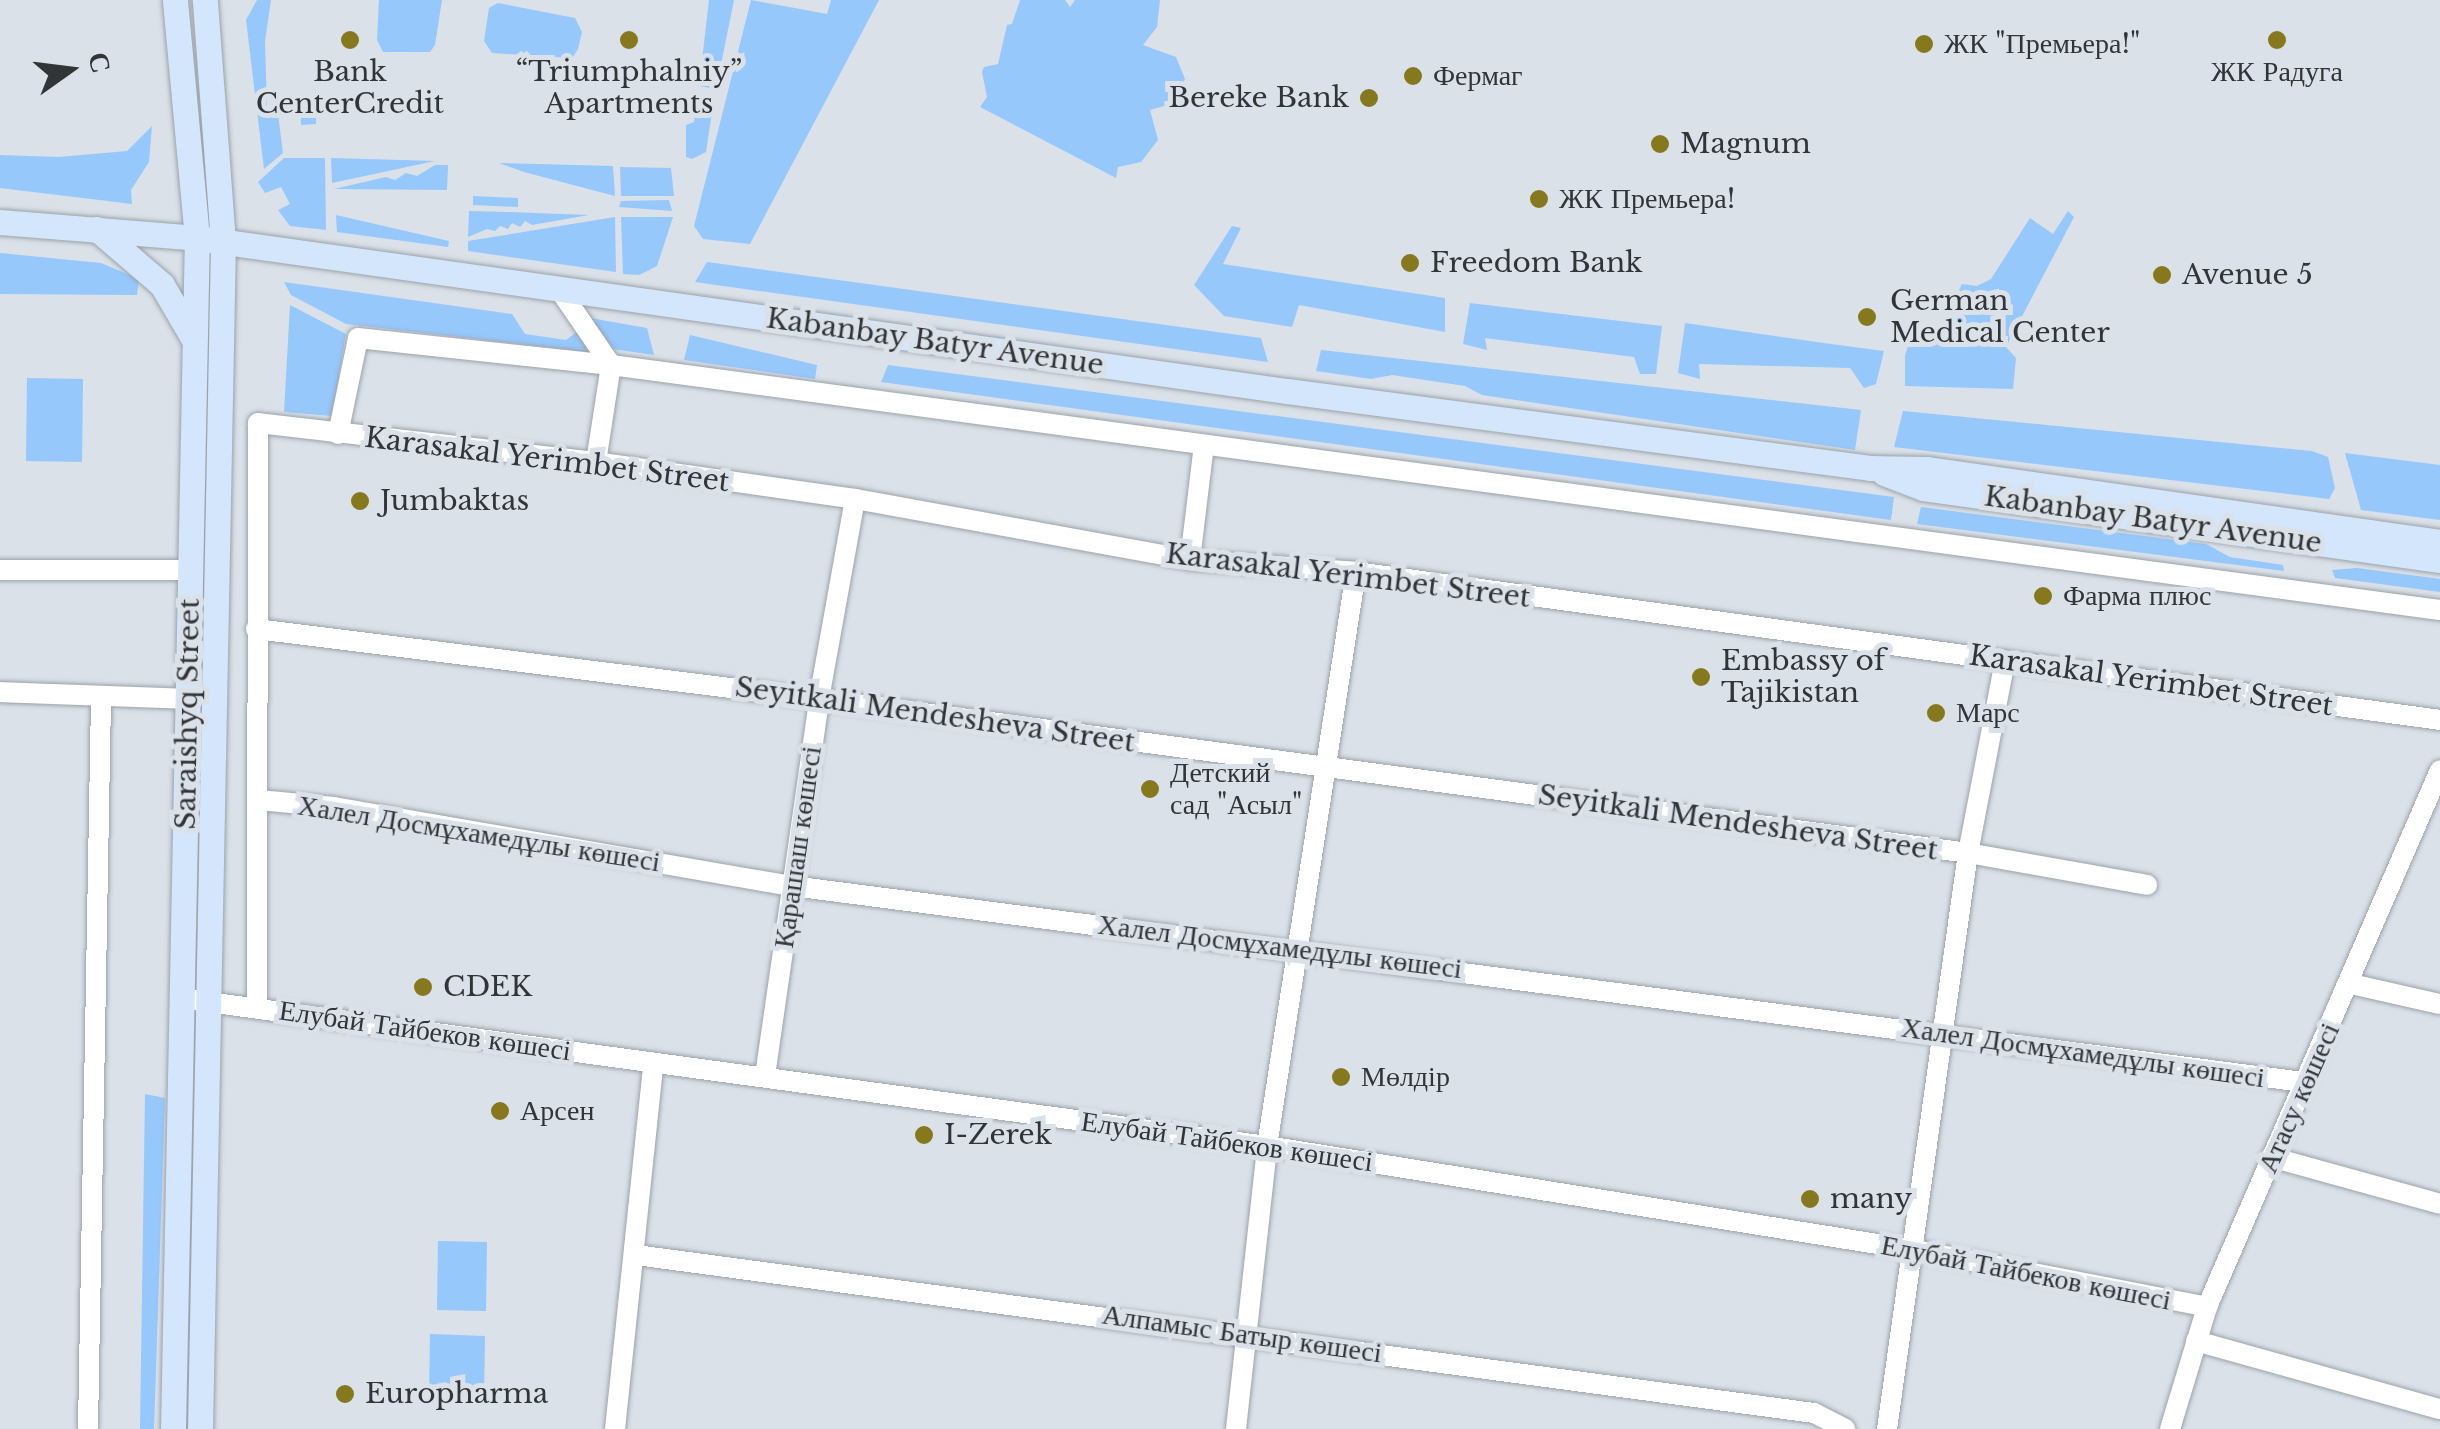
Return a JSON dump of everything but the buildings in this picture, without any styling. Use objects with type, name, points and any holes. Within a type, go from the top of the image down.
[{"type":"main road","name":"Saraishyq Street","points":[[175,0],[197,238],[188,699],[200,1429]]},
{"type":"main road","name":"Saraishyq Street","points":[[173,1429],[195,1000],[223,242],[205,0]]},
{"type":"main road","name":"Kabanbay Batyr Avenue","points":[[0,222],[197,238],[1870,468],[1926,468],[2440,542]]},
{"type":"main road","points":[[97,229],[162,285],[195,341]]},
{"type":"main road","name":"Kabanbay Batyr Avenue","points":[[1870,468],[1923,488],[2440,560]]},
{"type":"street","points":[[559,289],[611,364],[596,462]]},
{"type":"street","points":[[338,434],[358,338],[611,364],[2440,610]]},
{"type":"street","name":"Karasakal Yerimbet Street","points":[[256,628],[258,423],[596,462],[855,499],[1190,560],[1356,572],[2440,720]]},
{"type":"street","points":[[1190,560],[1204,445]]},
{"type":"street","name":"Қарашаш көшесі","points":[[765,1076],[820,699],[855,499]]},
{"type":"street","points":[[0,570],[190,570]]},
{"type":"street","points":[[1236,1429],[1267,1146],[1356,572]]},
{"type":"street","points":[[256,628],[256,1006]]},
{"type":"street","name":"Seyitkali Mendesheva Street","points":[[256,628],[820,699],[1968,853],[2147,886]]},
{"type":"street","points":[[1888,1429],[1968,853],[2005,661]]},
{"type":"street","points":[[0,692],[188,699]]},
{"type":"street","points":[[88,1429],[101,696]]},
{"type":"street","name":"Атасу көшесі","points":[[2170,1429],[2207,1308],[2304,1082],[2351,984],[2440,770]]},
{"type":"street","name":"Халел Досмұхамедұлы көшесі","points":[[259,800],[334,807],[792,886],[1296,948],[2304,1082]]},
{"type":"street","points":[[2351,984],[2440,1004]]},
{"type":"street","name":"Елубай Тайбеков көшесі","points":[[195,1000],[653,1066],[765,1076],[1267,1146],[1915,1250],[2207,1308]]},
{"type":"street","points":[[615,1429],[653,1066]]},
{"type":"street","points":[[2271,1157],[2440,1204]]},
{"type":"street","name":"Алпамыс Батыр көшесі","points":[[636,1255],[1814,1412],[1845,1429]]},
{"type":"street","name":"Елубай Тайбеков көшесі","points":[[2196,1340],[2440,1409]]},
{"type":"shaded area","points":[[257,0],[271,0],[265,41],[267,108],[278,114],[283,153],[264,169],[246,20]]},
{"type":"shaded area","points":[[379,0],[442,0],[435,45],[430,52],[383,52],[377,40]]},
{"type":"shaded area","points":[[709,0],[734,0],[716,89],[699,86]]},
{"type":"shaded area","points":[[751,0],[827,14],[831,0],[879,0],[750,244],[703,239],[694,226]]},
{"type":"shaded area","points":[[1020,0],[1065,0],[1070,7],[1075,0],[1160,0],[1157,27],[1143,45],[1176,57],[1185,79],[1171,104],[1150,110],[1158,140],[1141,162],[1118,167],[1116,178],[980,107],[987,97],[982,72],[984,67],[998,64],[1007,25],[1012,24]]},
{"type":"shaded area","points":[[498,3],[575,18],[582,32],[578,49],[572,58],[492,53],[484,41],[489,8]]},
{"type":"shaded area","points":[[697,97],[714,99],[706,152],[692,159],[686,157],[686,125],[694,122]]},
{"type":"shaded area","points":[[301,98],[316,98],[316,124],[301,125]]},
{"type":"shaded area","points":[[152,126],[149,162],[131,190],[132,204],[0,188],[0,155],[59,157],[127,151]]},
{"type":"shaded area","points":[[284,158],[325,158],[326,230],[290,226],[278,210],[290,204],[281,187],[265,193],[258,182]]},
{"type":"shaded area","points":[[332,158],[435,161],[332,183]]},
{"type":"shaded area","points":[[499,163],[613,166],[615,196],[524,172]]},
{"type":"shaded area","points":[[435,165],[448,165],[447,190],[334,189],[386,177],[395,180],[406,173],[417,176]]},
{"type":"shaded area","points":[[620,167],[671,168],[674,196],[621,196]]},
{"type":"shaded area","points":[[473,196],[518,198],[518,207],[473,205]]},
{"type":"shaded area","points":[[669,200],[672,211],[619,207],[621,201]]},
{"type":"shaded area","points":[[469,211],[589,215],[532,225],[525,221],[520,227],[512,223],[508,229],[500,226],[495,231],[487,229],[468,237]]},
{"type":"shaded area","points":[[2068,211],[2074,217],[2006,347],[2016,358],[2013,389],[1905,386],[1905,355],[1917,320],[1939,333],[1962,284],[1977,286],[1991,279],[2030,218],[2053,234]]},
{"type":"shaded area","points":[[336,215],[449,241],[448,247],[337,232]]},
{"type":"shaded area","points":[[615,217],[616,272],[468,251],[468,241]]},
{"type":"shaded area","points":[[621,217],[673,217],[657,266],[639,275],[623,274]]},
{"type":"shaded area","points":[[1232,226],[1241,228],[1223,264],[1445,298],[1445,332],[1299,305],[1292,327],[1224,316],[1194,285]]},
{"type":"shaded area","points":[[0,253],[101,263],[139,279],[137,295],[0,294]]},
{"type":"shaded area","points":[[707,262],[1261,338],[1268,362],[695,282]]},
{"type":"shaded area","points":[[284,282],[512,314],[525,334],[566,340],[578,331],[588,352],[346,324],[291,295]]},
{"type":"shaded area","points":[[1470,303],[1662,326],[1656,374],[1640,374],[1634,357],[1485,338],[1487,350],[1463,344]]},
{"type":"shaded area","points":[[290,305],[346,334],[332,416],[284,412]]},
{"type":"shaded area","points":[[590,318],[647,328],[654,355],[606,348]]},
{"type":"shaded area","points":[[1685,323],[1884,351],[1876,384],[1864,388],[1850,368],[1699,364],[1700,379],[1678,373]]},
{"type":"shaded area","points":[[690,335],[817,365],[815,379],[684,360]]},
{"type":"shaded area","points":[[1321,350],[1861,410],[1855,450],[1482,395],[1465,386],[1392,375],[1371,379],[1316,371]]},
{"type":"shaded area","points":[[888,365],[1894,497],[1891,520],[881,382]]},
{"type":"shaded area","points":[[27,378],[83,379],[82,462],[26,461]]},
{"type":"shaded area","points":[[1903,411],[2312,451],[2328,457],[2335,488],[2329,499],[1894,447]]},
{"type":"shaded area","points":[[2345,453],[2440,465],[2440,520],[2361,510]]},
{"type":"shaded area","points":[[1921,507],[2206,544],[2230,557],[2283,565],[2284,571],[1917,524]]},
{"type":"shaded area","points":[[2357,568],[2440,579],[2440,592],[2335,578],[2332,570]]},
{"type":"shaded area","points":[[145,1094],[165,1098],[154,1429],[140,1429]]},
{"type":"shaded area","points":[[438,1241],[487,1242],[486,1311],[437,1310]]},
{"type":"shaded area","points":[[430,1334],[485,1336],[484,1399],[429,1397]]},
{"type":"place","name":"Bank CenterCredit","points":[[350,40]]},
{"type":"place","name":"“Triumphalniy” Apartments","points":[[629,40]]},
{"type":"place","name":"ЖК Радуга","points":[[2277,40]]},
{"type":"place","name":"ЖК \"Премьера!\"","points":[[1924,44]]},
{"type":"place","name":"Фермаг","points":[[1413,76]]},
{"type":"place","name":"Bereke Bank","points":[[1369,98]]},
{"type":"place","name":"Magnum","points":[[1660,144]]},
{"type":"place","name":"ЖК Премьера!","points":[[1539,199]]},
{"type":"place","name":"Freedom Bank","points":[[1410,263]]},
{"type":"place","name":"Avenue 5","points":[[2162,275]]},
{"type":"place","name":"German Medical Center","points":[[1867,317]]},
{"type":"place","name":"Jumbaktas","points":[[360,501]]},
{"type":"place","name":"Фарма плюс","points":[[2043,596]]},
{"type":"place","name":"Embassy of Tajikistan","points":[[1701,677]]},
{"type":"place","name":"Марс","points":[[1936,713]]},
{"type":"place","name":"Детский сад \"Асыл\"","points":[[1150,789]]},
{"type":"place","name":"CDEK","points":[[423,987]]},
{"type":"place","name":"Мөлдір","points":[[1341,1077]]},
{"type":"place","name":"Арсен","points":[[500,1111]]},
{"type":"place","name":"I-Zerek","points":[[924,1135]]},
{"type":"place","name":"many","points":[[1810,1199]]},
{"type":"place","name":"Europharma","points":[[345,1394]]}]
